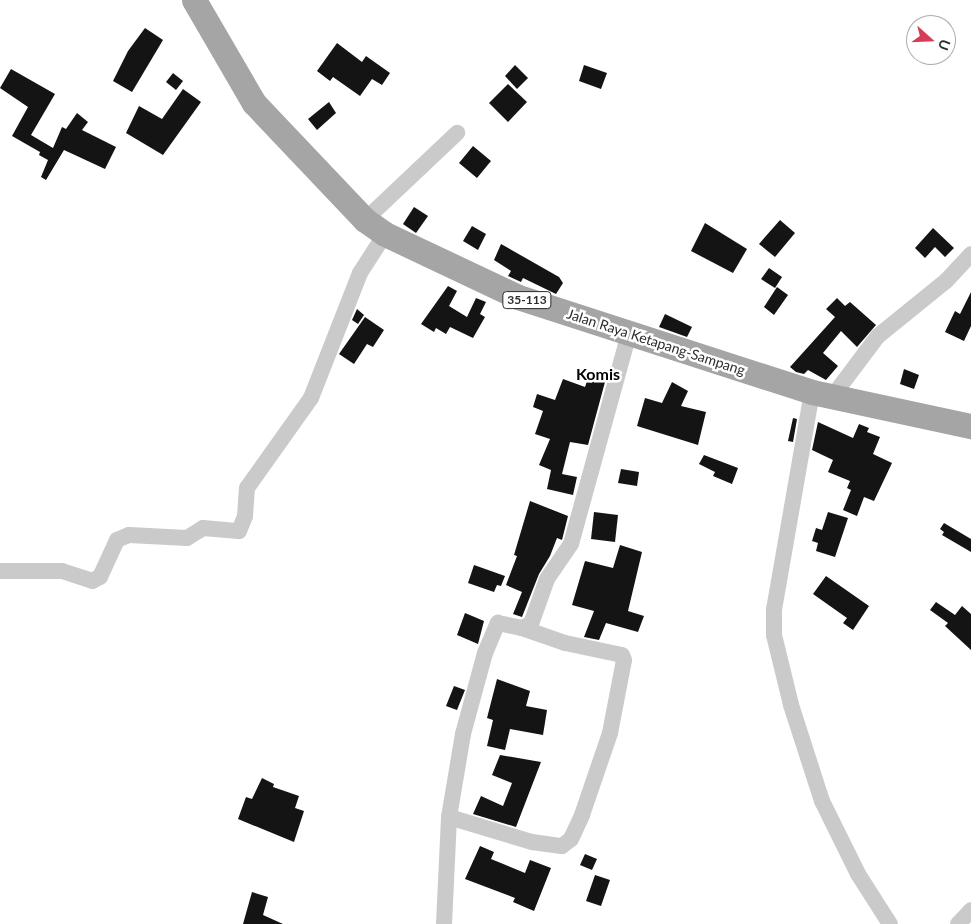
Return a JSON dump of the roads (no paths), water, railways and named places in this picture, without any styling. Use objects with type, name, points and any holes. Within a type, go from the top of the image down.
[{"type":"main road","name":"Jalan Raya Ketapang-Sampang","points":[[194,0],[254,103],[365,220],[386,234],[518,297],[822,395],[971,426]]},
{"type":"street","points":[[365,220],[457,133]]},
{"type":"street","points":[[0,571],[62,571],[92,581],[100,577],[117,540],[129,535],[187,538],[203,528],[239,531],[244,516],[247,488],[312,398],[360,273],[386,234]]},
{"type":"street","points":[[890,924],[858,874],[822,801],[791,705],[774,635],[775,600],[822,395],[878,336],[946,281],[971,254]]},
{"type":"street","points":[[522,628],[532,622],[547,579],[571,544],[629,333]]},
{"type":"street","points":[[444,924],[449,818],[462,734],[493,631],[502,622],[565,643],[622,655],[624,660],[610,733],[582,815],[571,839],[562,846],[532,842],[449,818]]},
{"type":"street","points":[[958,924],[971,910]]},
{"type":"district","name":"Komis","points":[[598,374]]}]
